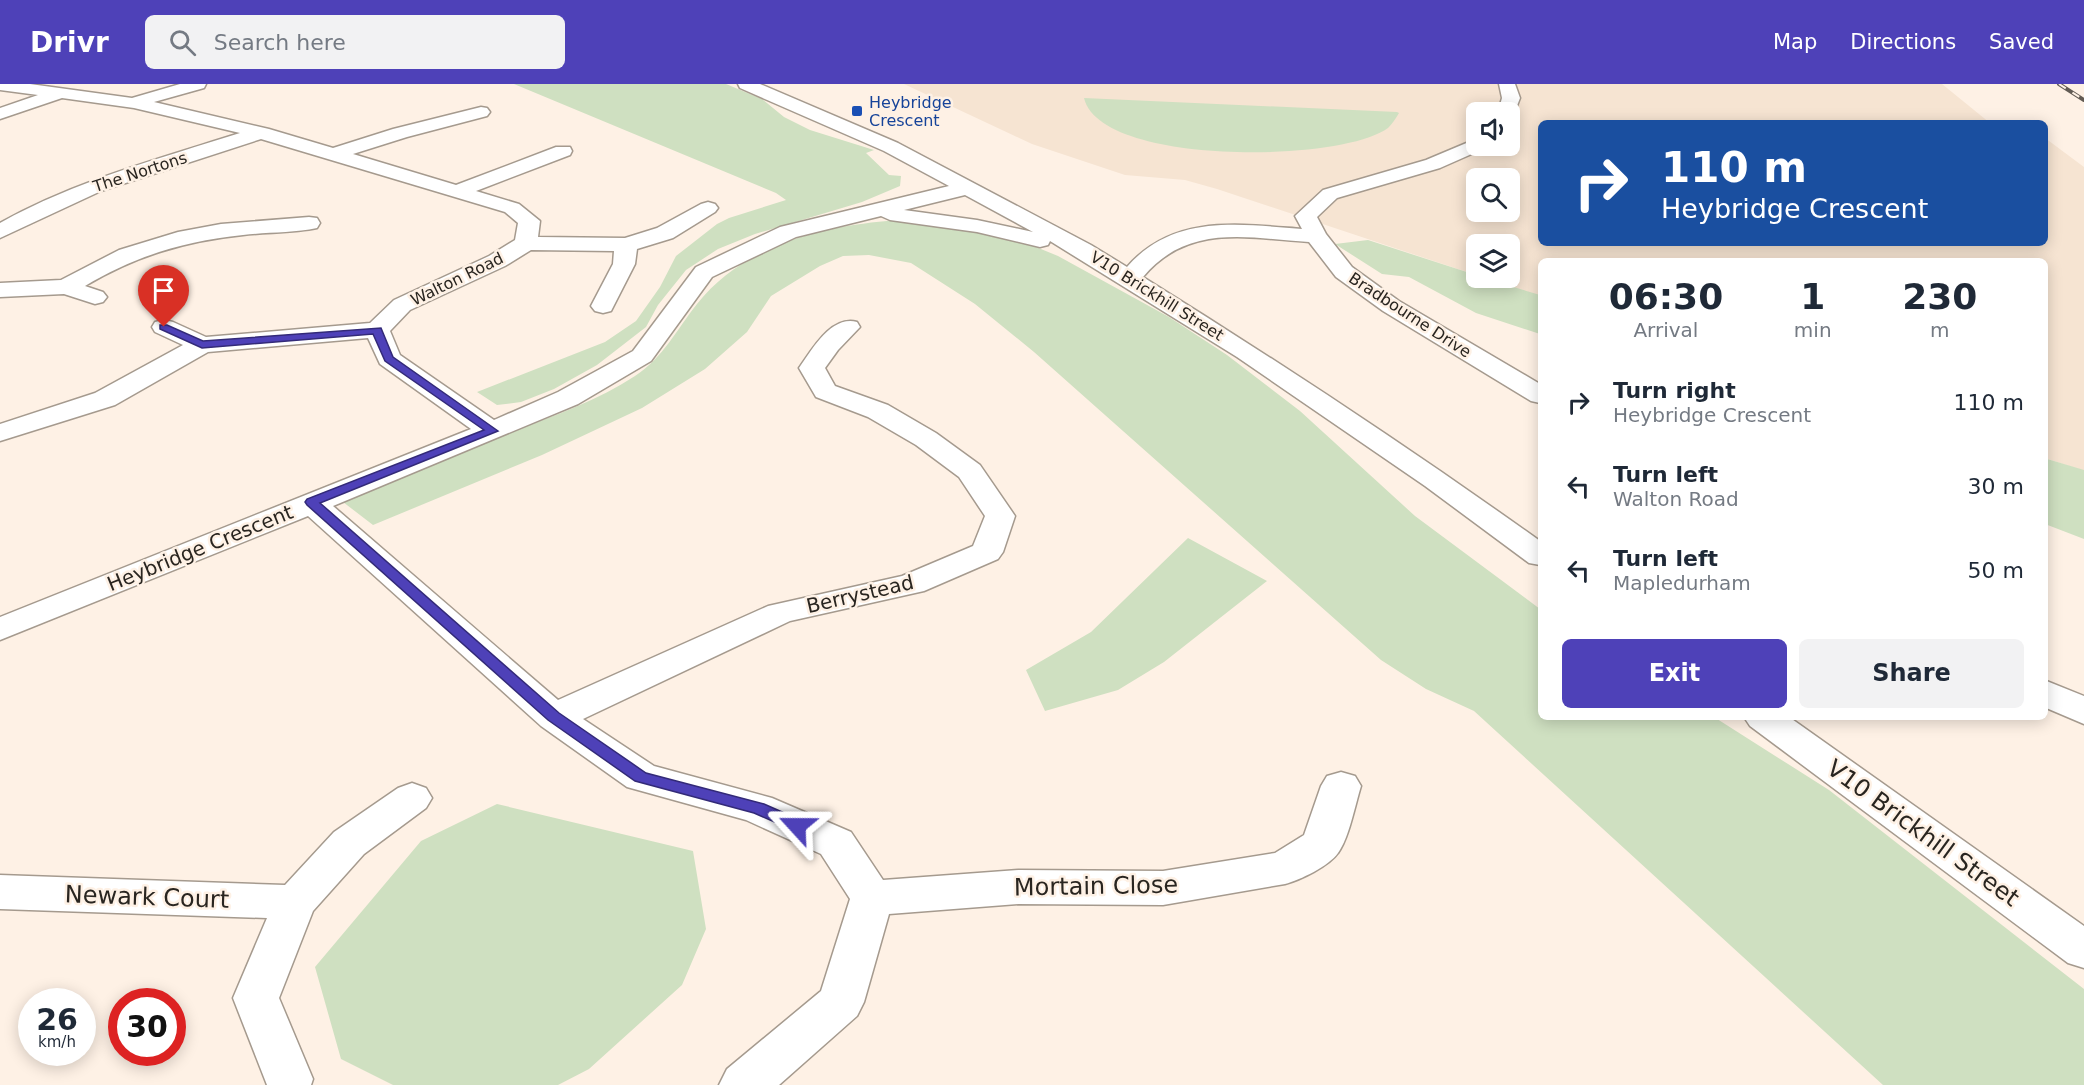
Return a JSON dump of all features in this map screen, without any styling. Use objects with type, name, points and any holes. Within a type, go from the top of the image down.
[{"type":"street","points":[[134,103],[198,84]]},
{"type":"street","name":"V10 Brickhill Street","points":[[746,84],[891,147],[1083,250],[1246,352],[1435,480],[1538,555]]},
{"type":"street","points":[[1507,84],[1510,102]]},
{"type":"street","name":"Walton Road","points":[[0,85],[134,103],[262,133],[512,208],[529,221],[526,243],[497,261],[402,305],[377,330]]},
{"type":"street","points":[[0,114],[63,93]]},
{"type":"street","points":[[335,154],[400,133],[481,112]]},
{"type":"street","name":"The Nortons","points":[[0,232],[10,218],[75,194],[262,133]]},
{"type":"street","name":"Bradbourne Drive","points":[[1466,149],[1433,164],[1330,195],[1306,216],[1316,236],[1344,272],[1391,306],[1538,394]]},
{"type":"street","points":[[455,192],[563,152]]},
{"type":"street","name":"Heybridge Crescent","points":[[0,629],[492,431],[568,398],[642,356],[704,272],[788,232],[967,188]]},
{"type":"street","points":[[526,243],[626,245],[664,233],[708,208]]},
{"type":"street","points":[[872,212],[977,226],[1083,250]]},
{"type":"street","points":[[66,287],[111,262],[165,241],[234,228],[308,224]]},
{"type":"street","points":[[1129,279],[1154,252],[1171,241],[1193,235],[1228,232],[1316,236]]},
{"type":"street","points":[[603,306],[624,264],[626,245]]},
{"type":"street","points":[[0,290],[66,287],[95,297]]},
{"type":"street","points":[[164,327],[202,345]]},
{"type":"street","name":"Berrystead","points":[[554,717],[780,613],[912,584],[987,552],[1000,516],[970,471],[926,439],[878,411],[825,391],[812,368],[829,345],[848,327]]},
{"type":"street","points":[[0,433],[105,399],[202,345],[377,330],[389,358],[492,431]]},
{"type":"street","points":[[311,502],[554,717],[640,777],[758,808],[836,843],[872,898],[841,1002],[744,1085]]},
{"type":"street","points":[[2048,694],[2084,711]]},
{"type":"street","name":"V10 Brickhill Street","points":[[1767,720],[2084,950]]},
{"type":"street","name":"Mortain Close","points":[[872,898],[1018,887],[1163,888],[1285,868],[1322,844],[1341,786]]},
{"type":"street","points":[[289,1079],[256,998],[295,902],[349,843],[412,798]]},
{"type":"street","name":"Newark Court","points":[[0,892],[295,902]]},
{"type":"shaded area","points":[[904,84],[1942,84],[1986,120],[1538,120],[1538,246],[2048,246],[2048,140],[2084,167],[2084,471],[2048,459],[2048,258],[1538,258],[1538,295],[1515,288],[1520,288],[1520,234],[1466,234],[1466,272],[1185,180],[1125,175],[1032,144]]},
{"type":"green space","points":[[514,84],[726,84],[762,99],[784,117],[810,130],[874,150],[866,153],[889,175],[901,176],[900,186],[862,202],[755,234],[718,249],[686,270],[658,305],[646,327],[597,365],[554,389],[521,402],[497,405],[477,392],[605,342],[636,321],[660,287],[676,256],[717,224],[786,200],[776,193]]},
{"type":"green space","points":[[1084,98],[1399,113],[1388,128],[1362,140],[1323,148],[1275,152],[1224,152],[1175,147],[1132,136],[1100,120]]},
{"type":"green space","points":[[924,221],[1019,240],[1058,256],[1169,317],[1227,355],[1300,411],[1415,516],[1538,608],[1538,720],[1719,720],[1829,790],[2084,989],[2084,1085],[1883,1085],[1474,711],[1426,689],[1381,660],[1034,352],[975,304],[911,263],[869,255],[843,256],[820,266],[771,296],[747,332],[705,369],[642,408],[542,455],[373,525],[343,502],[576,407],[621,385],[654,361],[697,304],[715,284],[736,268],[783,243],[835,228],[861,224]]},
{"type":"green space","points":[[1368,240],[1466,272],[1466,288],[1517,288],[1538,294],[1538,333],[1476,313],[1409,277],[1382,274],[1335,244]]},
{"type":"green space","points":[[2048,459],[2084,470],[2084,539],[2048,525]]},
{"type":"green space","points":[[1188,538],[1267,581],[1164,662],[1118,690],[1045,711],[1026,670],[1091,632]]},
{"type":"green space","points":[[497,804],[693,851],[706,929],[682,985],[589,1069],[558,1085],[393,1085],[341,1059],[315,967],[421,841]]},
{"type":"railway","points":[[2059,84],[2084,100]]},
{"type":"place","name":"Heybridge Crescent","points":[[857,111]]},
{"type":"route","points":[[164,327],[202,345],[377,330],[389,358],[492,431],[311,502],[554,717],[640,777],[758,808],[797,826]]}]
